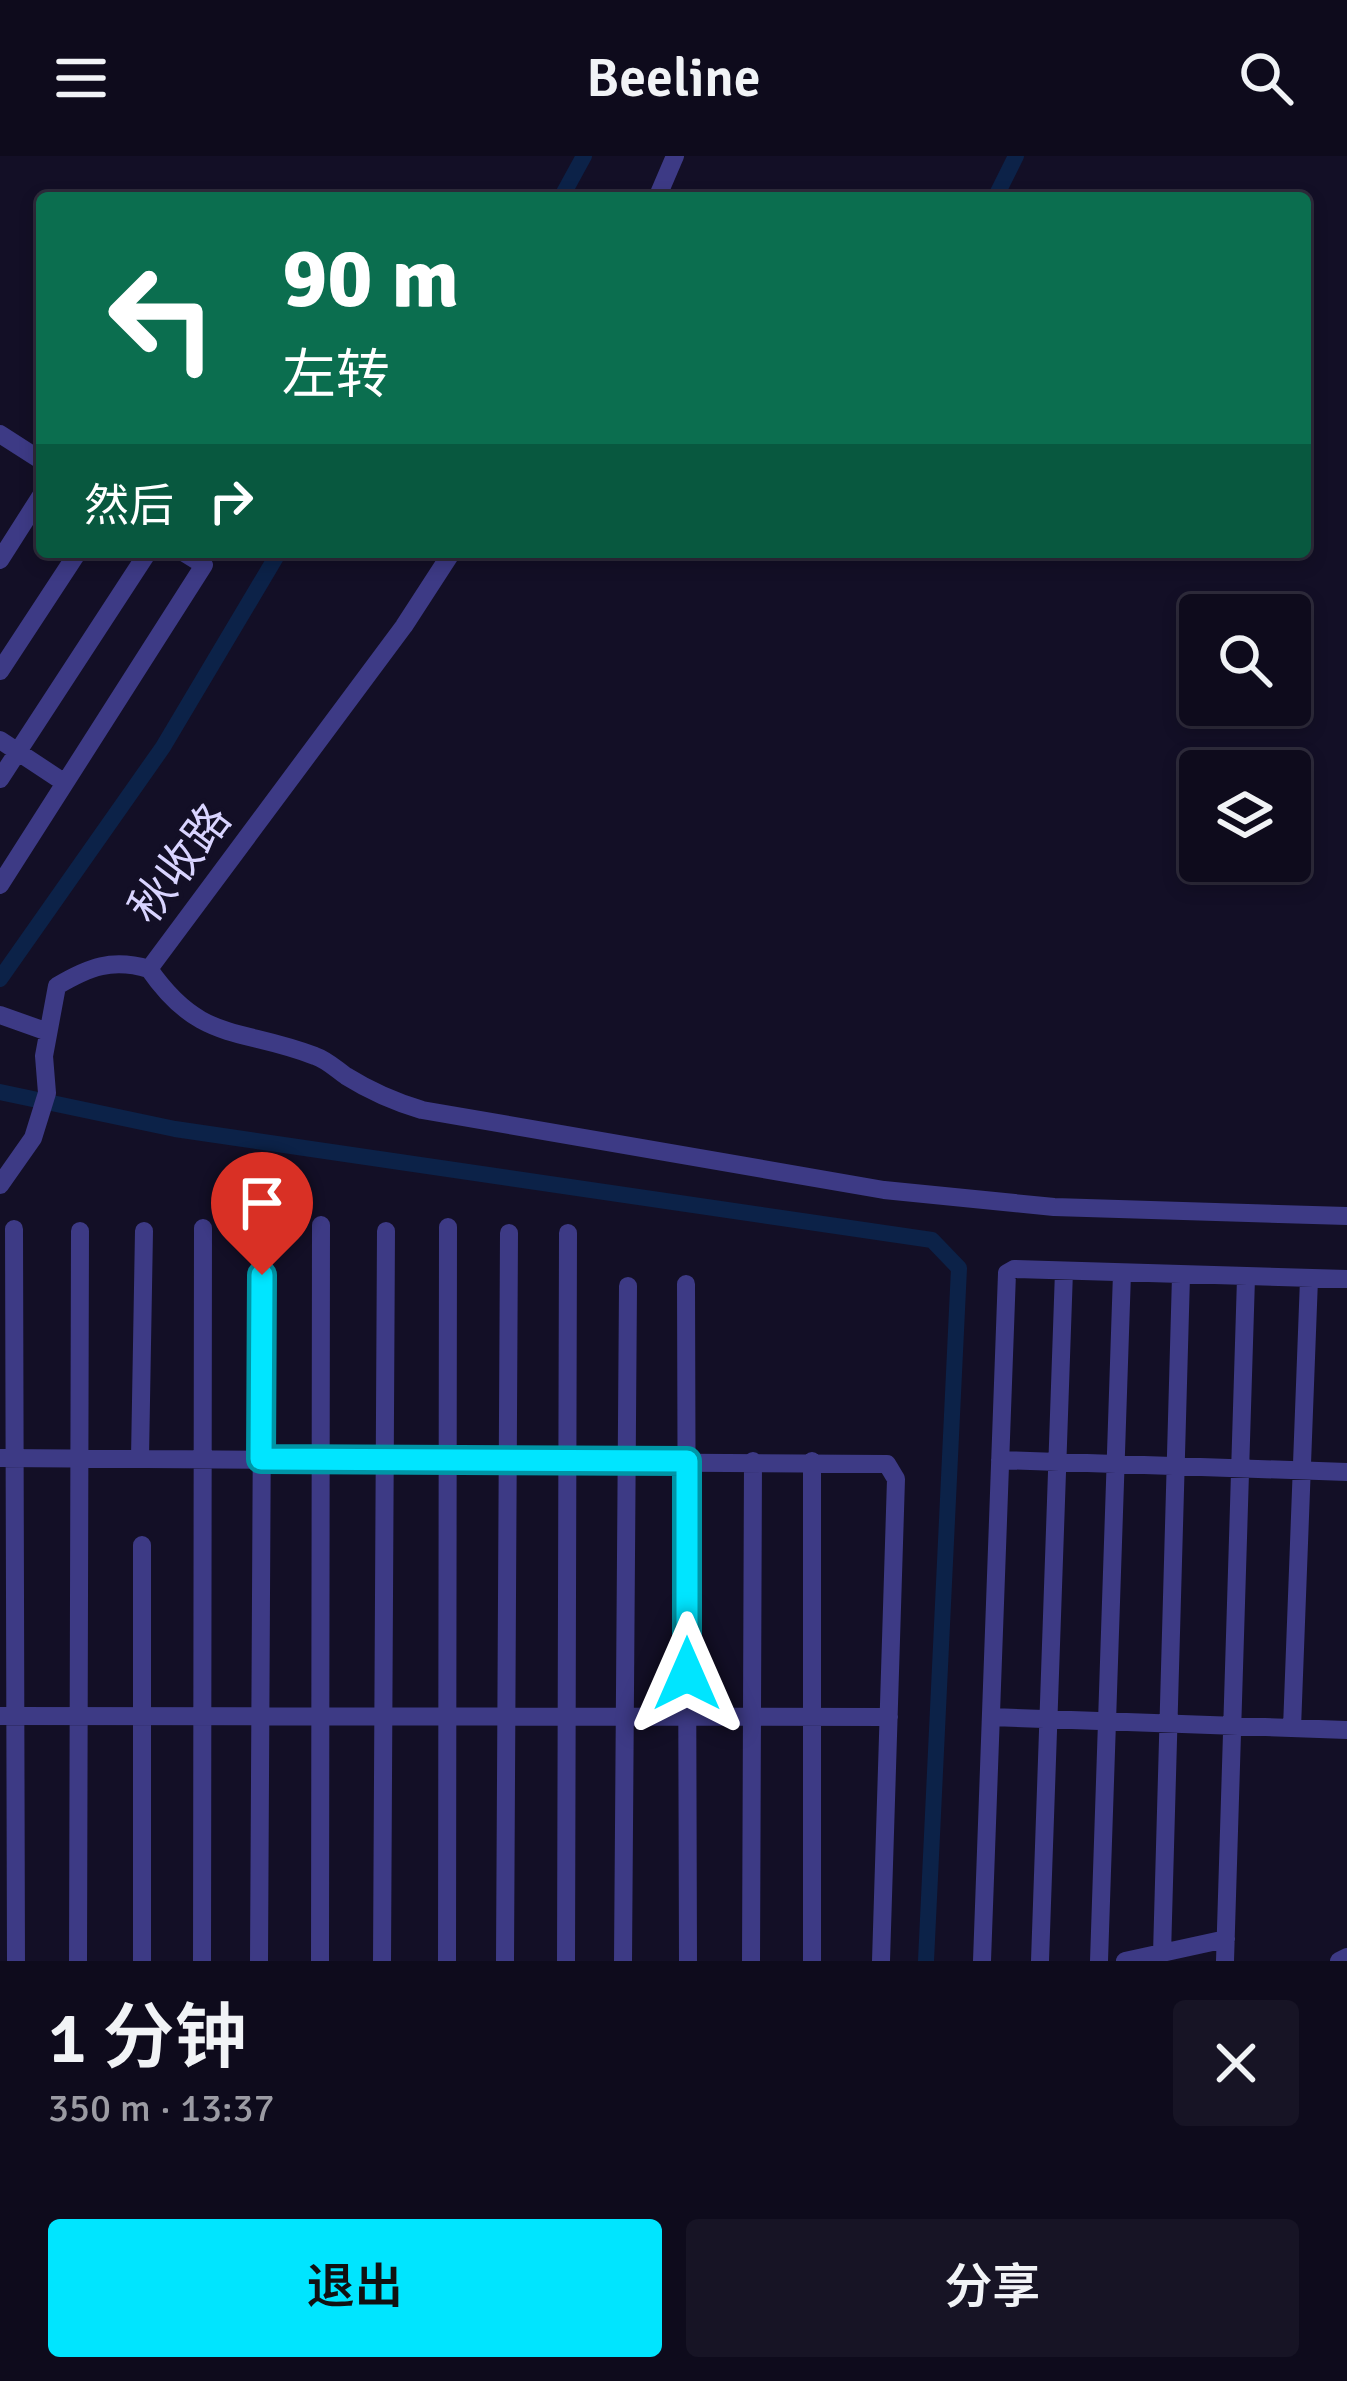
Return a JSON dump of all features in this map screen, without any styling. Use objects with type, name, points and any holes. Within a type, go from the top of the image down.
[{"type":"street","points":[[660,192],[675,156]]},
{"type":"street","points":[[3,442],[36,458]]},
{"type":"street","points":[[0,560],[36,503]]},
{"type":"street","points":[[0,671],[73,558]]},
{"type":"street","points":[[0,778],[144,558]]},
{"type":"street","points":[[0,885],[204,565],[193,558]]},
{"type":"street","name":"秋收路","points":[[0,1184],[33,1138],[47,1093],[44,1056],[57,986],[88,968],[122,962],[148,969],[404,626],[448,558]]},
{"type":"street","points":[[0,740],[65,783]]},
{"type":"street","points":[[148,969],[165,993],[192,1017],[224,1031],[319,1057],[395,1102],[422,1110],[884,1190],[1054,1207],[1347,1216]]},
{"type":"street","points":[[9,1018],[48,1031]]},
{"type":"street","points":[[320,1961],[322,1226]]},
{"type":"street","points":[[447,1961],[448,1227]]},
{"type":"street","points":[[202,1961],[203,1228]]},
{"type":"street","points":[[259,1961],[263,1228]]},
{"type":"street","points":[[14,1229],[7,1458],[8,1716],[16,1961]]},
{"type":"street","points":[[140,1459],[144,1231]]},
{"type":"street","points":[[382,1961],[386,1231]]},
{"type":"street","points":[[78,1961],[80,1232]]},
{"type":"street","points":[[505,1961],[509,1233]]},
{"type":"street","points":[[566,1961],[568,1233]]},
{"type":"street","points":[[982,1961],[1007,1273],[1014,1269],[1347,1280]]},
{"type":"street","points":[[1040,1961],[1064,1271]]},
{"type":"street","points":[[1100,1961],[1122,1274]]},
{"type":"street","points":[[1162,1954],[1181,1276]]},
{"type":"street","points":[[1225,1961],[1246,1278]]},
{"type":"street","points":[[1292,1728],[1309,1279]]},
{"type":"street","points":[[686,1284],[688,1961]]},
{"type":"street","points":[[623,1961],[628,1286]]},
{"type":"street","points":[[7,1458],[887,1464],[894,1470],[881,1961]]},
{"type":"street","points":[[1000,1460],[1347,1472]]},
{"type":"street","points":[[752,1961],[753,1461]]},
{"type":"street","points":[[812,1461],[812,1961]]},
{"type":"street","points":[[142,1545],[142,1961]]},
{"type":"street","points":[[8,1716],[889,1717]]},
{"type":"street","points":[[991,1717],[1347,1730]]},
{"type":"street","points":[[1125,1961],[1226,1939]]},
{"type":"street","points":[[1339,1961],[1347,1957]]},
{"type":"waterway","points":[[564,192],[584,156]]},
{"type":"waterway","points":[[998,192],[1016,156]]},
{"type":"waterway","points":[[0,979],[163,747],[275,558]]},
{"type":"waterway","points":[[0,1092],[175,1129],[932,1240],[959,1268],[926,1961]]},
{"type":"route","points":[[262,1275],[261,1459],[687,1461],[687,1674]]}]
